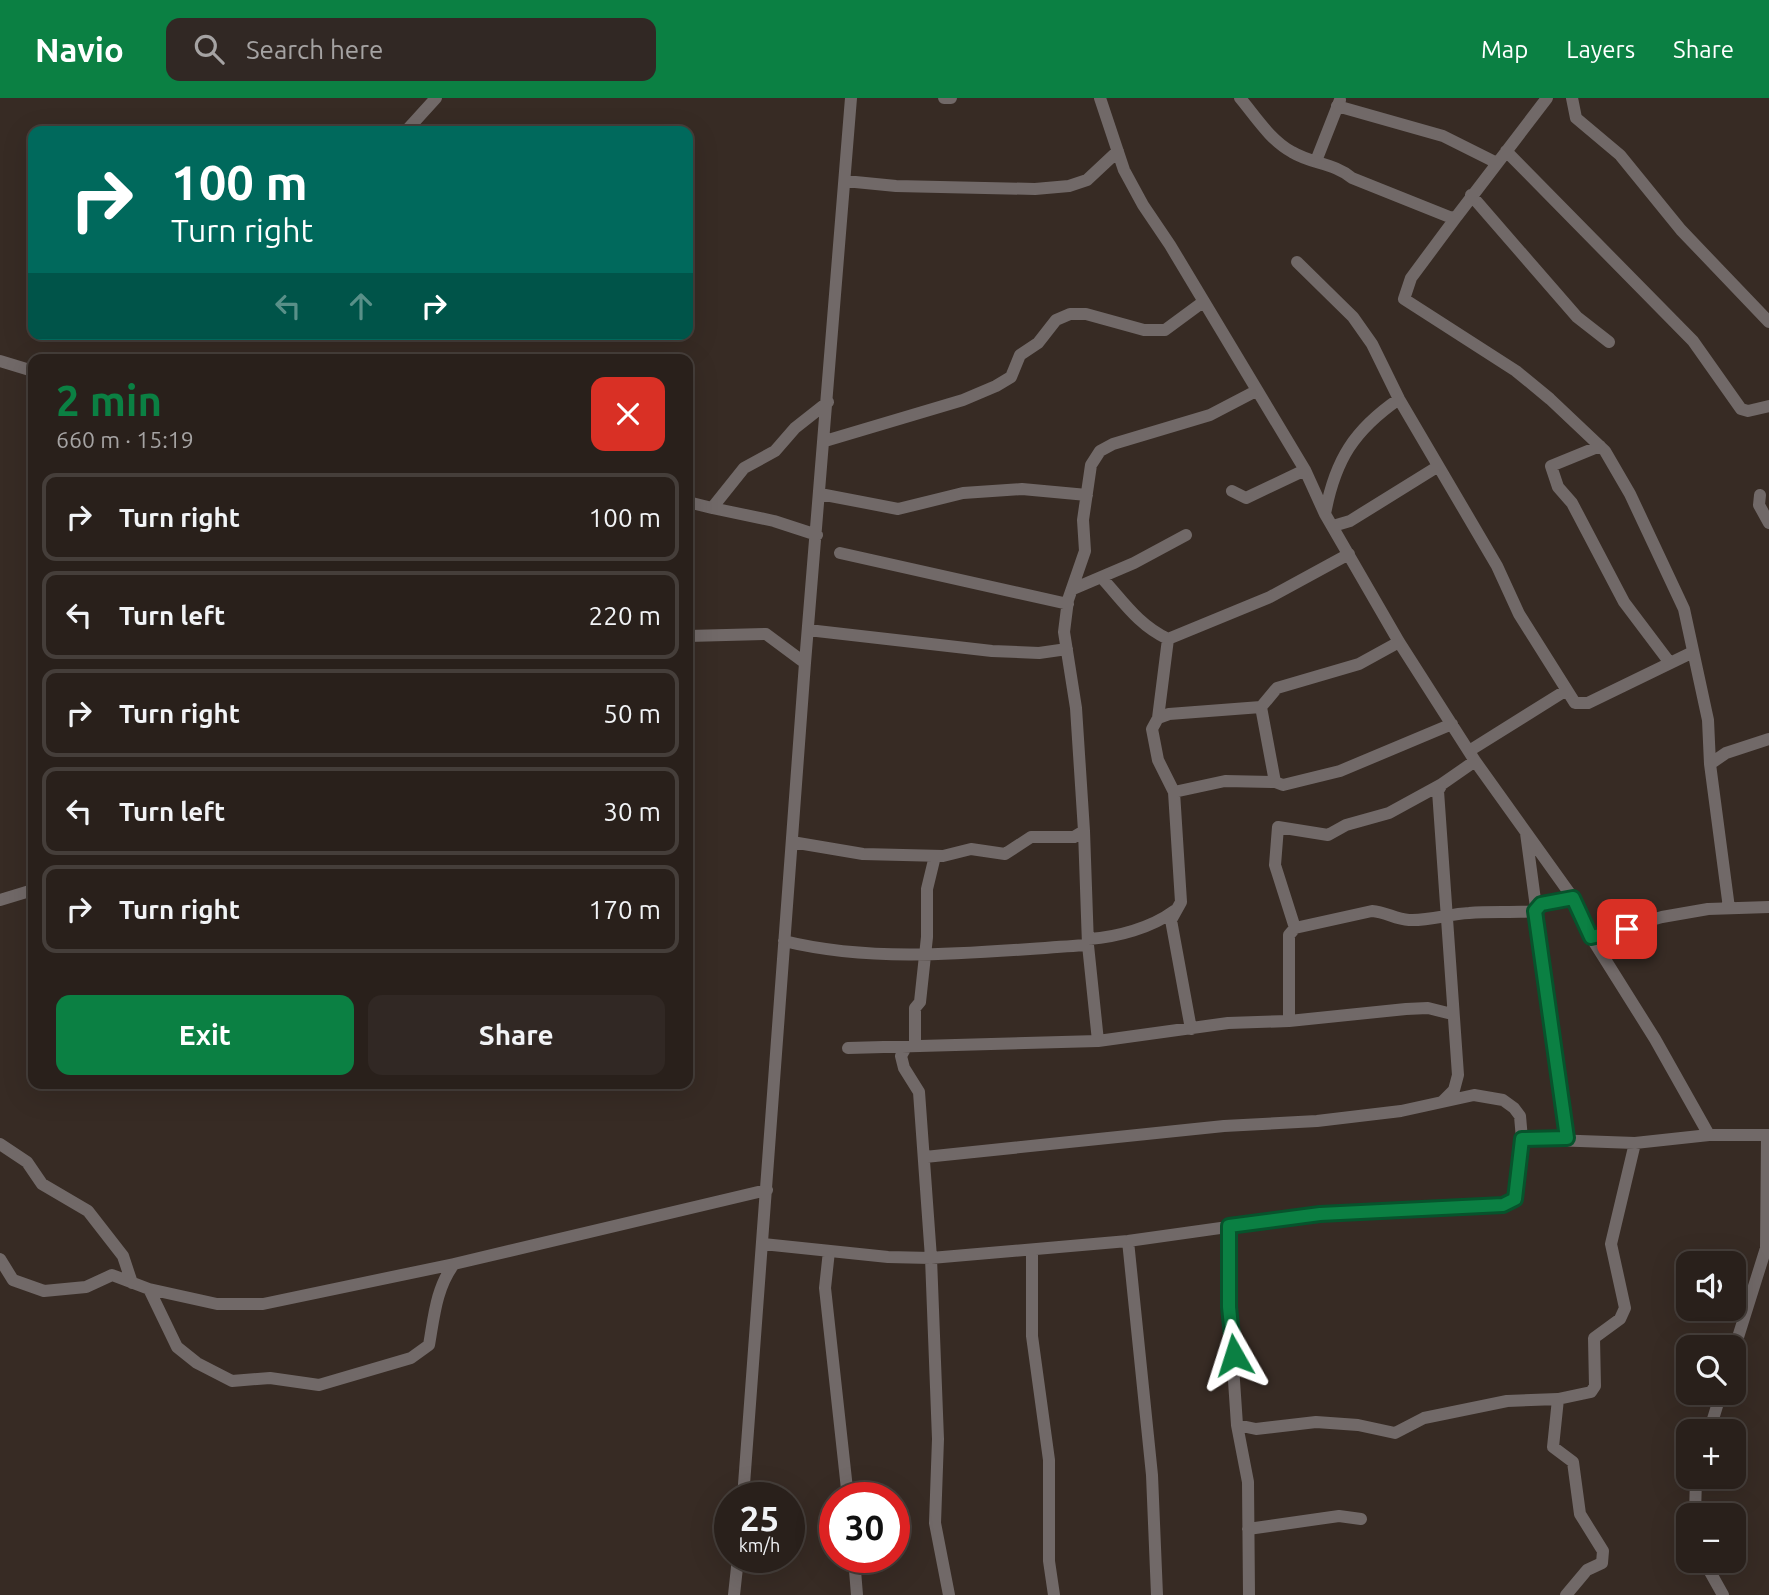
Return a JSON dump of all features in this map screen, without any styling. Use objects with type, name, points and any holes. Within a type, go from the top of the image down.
[{"type":"street","points":[[411,126],[436,98]]},
{"type":"street","points":[[744,1482],[805,663],[851,98]]},
{"type":"street","points":[[944,98],[951,98]]},
{"type":"street","points":[[1100,98],[1118,151],[1143,205],[1170,245],[1305,470],[1325,514],[1399,642],[1472,756],[1573,898],[1591,937],[1655,1039],[1709,1135]]},
{"type":"street","points":[[1240,98],[1272,138],[1294,153],[1339,168],[1352,178],[1429,210],[1452,218],[1457,216]]},
{"type":"street","points":[[1547,98],[1471,195],[1411,278],[1404,299],[1516,371],[1600,446],[1630,494],[1684,609],[1691,653],[1708,720],[1710,764],[1729,908]]},
{"type":"street","points":[[1572,98],[1576,118],[1620,155],[1681,230],[1769,323]]},
{"type":"street","points":[[1315,162],[1339,102],[1443,136],[1497,163]]},
{"type":"street","points":[[845,181],[896,186],[1008,186],[1035,190],[1069,186],[1087,180],[1118,151]]},
{"type":"street","points":[[1506,151],[1693,341],[1741,409],[1748,411],[1769,406]]},
{"type":"street","points":[[1471,195],[1577,317],[1609,342]]},
{"type":"street","points":[[1297,262],[1353,317],[1372,344],[1399,400],[1497,566],[1519,614],[1575,702],[1588,703],[1691,653]]},
{"type":"street","points":[[825,441],[963,400],[996,386],[1011,377],[1020,355],[1038,343],[1056,320],[1070,314],[1086,314],[1144,330],[1165,330],[1203,302]]},
{"type":"street","points":[[0,361],[28,369]]},
{"type":"street","points":[[1098,1041],[1088,942],[1076,708],[1064,632],[1068,604],[1085,551],[1083,520],[1091,465],[1100,451],[1113,444],[1210,415],[1256,391]]},
{"type":"street","points":[[1325,514],[1332,479],[1361,428],[1399,400]]},
{"type":"street","points":[[712,508],[744,468],[775,452],[795,428],[828,402]]},
{"type":"street","points":[[1600,446],[1593,447],[1571,461],[1551,466],[1558,487],[1572,503],[1624,602],[1670,663]]},
{"type":"street","points":[[1333,527],[1350,521],[1437,467]]},
{"type":"street","points":[[1232,491],[1246,498],[1305,470]]},
{"type":"street","points":[[820,494],[898,509],[963,493],[1022,489],[1087,495]]},
{"type":"street","points":[[1760,495],[1759,505],[1769,523]]},
{"type":"street","points":[[693,503],[774,520],[817,535]]},
{"type":"street","points":[[1073,589],[1186,535]]},
{"type":"street","points":[[841,553],[1068,604]]},
{"type":"street","points":[[1101,577],[1134,617],[1150,630],[1168,639],[1270,597],[1349,554]]},
{"type":"street","points":[[808,630],[992,651],[1039,653],[1067,649]]},
{"type":"street","points":[[693,636],[766,634],[805,663]]},
{"type":"street","points":[[785,941],[851,952],[924,953],[1088,942],[1161,920],[1174,911],[1181,902],[1181,889],[1174,825],[1174,792],[1158,760],[1152,729],[1158,718],[1168,639]]},
{"type":"street","points":[[1158,718],[1169,714],[1261,707],[1278,688],[1359,664],[1399,642]]},
{"type":"street","points":[[1295,928],[1275,865],[1278,827],[1328,835],[1346,825],[1389,813],[1442,784],[1472,756],[1566,691]]},
{"type":"street","points":[[1261,707],[1275,782]]},
{"type":"street","points":[[1174,792],[1225,781],[1275,782],[1283,785],[1309,781],[1340,771],[1452,724]]},
{"type":"street","points":[[1710,764],[1751,743],[1769,739]]},
{"type":"street","points":[[1442,784],[1437,802],[1448,916],[1452,1014],[1458,1075],[1454,1090],[1442,1102]]},
{"type":"street","points":[[1525,828],[1567,1138]]},
{"type":"street","points":[[792,842],[863,854],[935,856],[971,849],[1005,854],[1031,837],[1074,837],[1084,831]]},
{"type":"street","points":[[935,856],[927,889],[920,1002],[915,1008],[910,1046],[901,1056],[904,1068],[919,1092],[925,1157],[938,1439],[935,1523],[949,1595]]},
{"type":"street","points":[[0,900],[28,892]]},
{"type":"street","points":[[1289,1021],[1289,936],[1295,928],[1372,911],[1382,912],[1396,919],[1413,920],[1535,911],[1541,904],[1573,898]]},
{"type":"street","points":[[1591,937],[1661,917],[1729,908],[1769,907]]},
{"type":"street","points":[[1174,911],[1171,920],[1175,953],[1191,1029]]},
{"type":"street","points":[[848,1048],[1098,1041],[1191,1029],[1406,1009],[1428,1009],[1452,1014]]},
{"type":"street","points":[[1458,1075],[1475,1096]]},
{"type":"street","points":[[763,1244],[931,1258],[1032,1252],[1320,1214],[1503,1205],[1515,1199],[1518,1189],[1522,1139],[1520,1116],[1514,1108],[1503,1100],[1475,1096],[1401,1111],[1317,1121],[1224,1126],[925,1157]]},
{"type":"street","points":[[1522,1139],[1567,1138],[1635,1143],[1709,1135],[1768,1135],[1768,1248],[1739,1335]]},
{"type":"street","points":[[1237,1425],[1256,1429],[1316,1422],[1395,1433],[1424,1418],[1507,1401],[1582,1396],[1593,1389],[1594,1338],[1623,1315],[1623,1288],[1611,1244],[1635,1143]]},
{"type":"street","points":[[0,1144],[27,1162],[42,1184],[88,1211],[122,1256],[132,1283]]},
{"type":"street","points":[[0,1259],[13,1280],[44,1291],[86,1287],[112,1275],[149,1289],[217,1304],[263,1304],[454,1264],[767,1190]]},
{"type":"street","points":[[1229,1226],[1229,1307],[1237,1425],[1248,1482],[1249,1595]]},
{"type":"street","points":[[1128,1241],[1152,1475],[1157,1595]]},
{"type":"street","points":[[829,1251],[825,1288],[846,1482]]},
{"type":"street","points":[[1032,1252],[1032,1336],[1049,1460],[1047,1517],[1054,1595]]},
{"type":"street","points":[[149,1289],[177,1347],[197,1363],[232,1381],[270,1378],[320,1385],[411,1358],[429,1346],[437,1298],[446,1275],[454,1264]]},
{"type":"street","points":[[1558,1399],[1553,1447],[1573,1462],[1580,1514],[1603,1551],[1602,1563],[1587,1570],[1566,1595]]},
{"type":"street","points":[[1248,1529],[1339,1516],[1361,1519]]},
{"type":"street","points":[[734,1595],[736,1573]]},
{"type":"street","points":[[856,1573],[858,1595]]},
{"type":"street","points":[[1711,1573],[1723,1595]]},
{"type":"route","points":[[1234,1355],[1229,1307],[1229,1226],[1320,1214],[1503,1205],[1515,1199],[1521,1166],[1522,1139],[1567,1138],[1535,911],[1541,904],[1573,898],[1591,937],[1627,929]]}]
